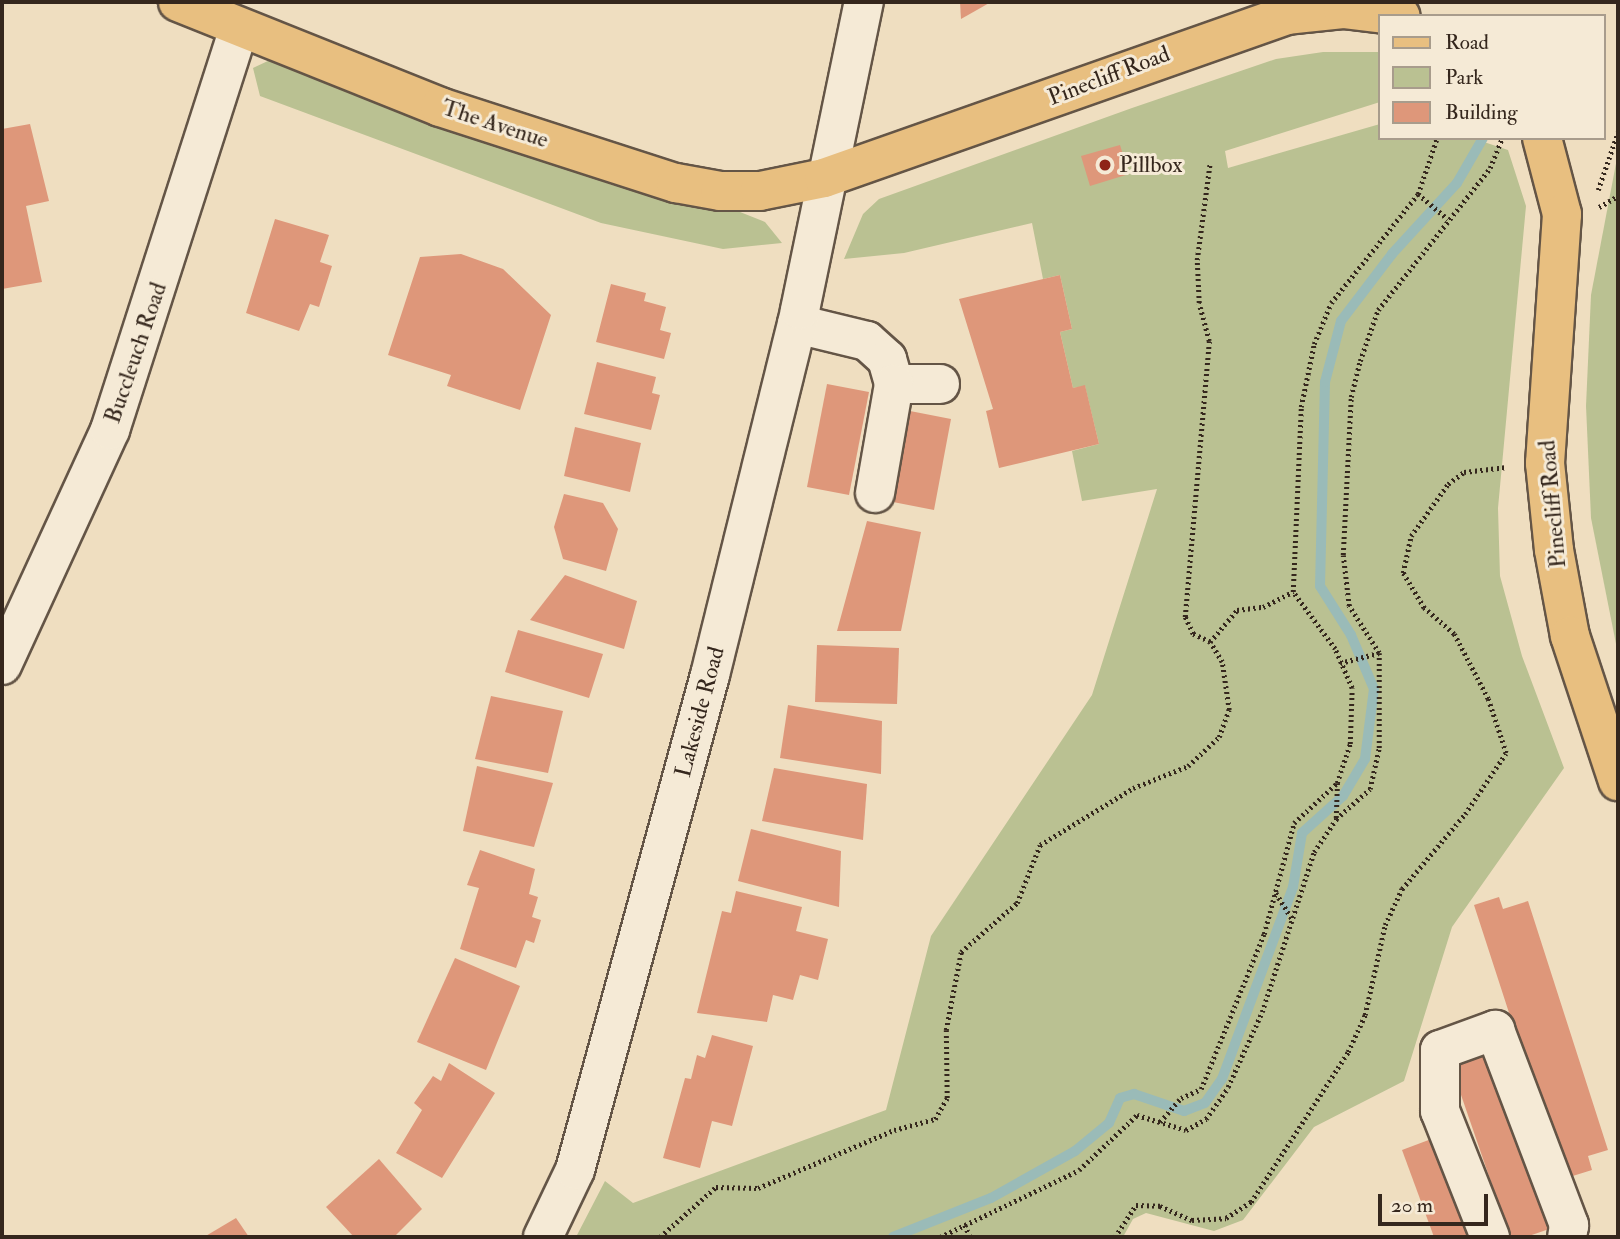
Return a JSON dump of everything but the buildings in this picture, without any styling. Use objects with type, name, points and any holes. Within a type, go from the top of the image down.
[{"type":"main road","name":"The Avenue","points":[[178,2],[239,29],[440,107],[676,183],[760,191],[824,178]]},
{"type":"main road","name":"Pinecliff Road","points":[[824,178],[1286,15],[1343,9],[1384,14]]},
{"type":"main road","name":"Pinecliff Road","points":[[1543,140],[1562,214],[1545,463],[1570,636],[1618,781]]},
{"type":"street","name":"Lakeside Road","points":[[543,1237],[575,1170],[631,971],[797,324],[824,178],[864,2]]},
{"type":"street","name":"Buccleuch Road","points":[[2,665],[110,430],[239,29]]},
{"type":"street","points":[[797,324],[867,341],[887,359],[894,384],[875,493]]},
{"type":"street","points":[[894,384],[940,384]]},
{"type":"street","points":[[1490,1237],[1440,1111],[1440,1050],[1495,1030],[1569,1226],[1567,1237]]},
{"type":"path","points":[[1618,132],[1598,183],[1596,208],[1618,196]]},
{"type":"path","points":[[1336,819],[1337,783],[1353,720],[1352,688],[1340,663],[1293,592],[1295,477],[1314,344],[1331,303],[1418,194],[1436,140]]},
{"type":"path","points":[[940,1237],[1079,1170],[1137,1115],[1186,1130],[1206,1119],[1228,1087],[1262,1012],[1314,852],[1336,819],[1370,789],[1379,748],[1379,653],[1349,606],[1343,555],[1351,397],[1378,310],[1490,168],[1501,140]]},
{"type":"path","points":[[660,1237],[716,1187],[758,1188],[894,1130],[935,1119],[947,1098],[946,1030],[961,952],[1017,903],[1040,845],[1133,788],[1188,766],[1219,737],[1229,710],[1222,662],[1210,642],[1193,634],[1185,617],[1209,341],[1199,303],[1197,260],[1210,163]]},
{"type":"path","points":[[1418,194],[1448,219]]},
{"type":"path","points":[[1115,1237],[1136,1205],[1160,1206],[1192,1220],[1226,1218],[1251,1202],[1348,1052],[1365,1016],[1385,925],[1402,889],[1465,814],[1506,753],[1488,699],[1454,634],[1424,608],[1403,573],[1411,536],[1448,484],[1464,472],[1545,463]]},
{"type":"path","points":[[1210,642],[1237,610],[1256,609],[1293,592]]},
{"type":"path","points":[[1340,663],[1379,653]]},
{"type":"path","points":[[1160,1122],[1181,1098],[1201,1089],[1241,999],[1276,894],[1294,822],[1337,783]]},
{"type":"path","points":[[1276,894],[1292,919]]},
{"type":"path","points":[[965,1225],[970,1237]]},
{"type":"green space","points":[[1323,52],[1378,52],[1378,103],[1225,151],[1228,168],[1378,125],[1378,140],[1478,140],[1508,150],[1526,206],[1498,508],[1500,576],[1522,656],[1564,768],[1452,927],[1404,1081],[1314,1127],[1243,1220],[1214,1231],[1146,1213],[1133,1219],[1123,1237],[576,1237],[605,1181],[633,1203],[886,1110],[931,936],[1092,695],[1157,489],[1082,501],[1072,451],[1099,444],[1085,386],[1073,388],[1060,332],[1072,329],[1060,275],[1043,279],[1032,223],[904,253],[844,259],[863,214],[879,199],[1276,59]]},
{"type":"green space","points":[[270,60],[612,185],[740,212],[765,222],[782,243],[723,249],[601,223],[260,96],[253,68]]},
{"type":"green space","points":[[1618,153],[1618,654],[1591,518],[1586,406],[1591,295]]},
{"type":"waterway","points":[[893,1237],[991,1198],[1075,1151],[1109,1123],[1120,1098],[1134,1094],[1184,1111],[1205,1103],[1222,1079],[1293,887],[1302,833],[1343,796],[1365,759],[1374,689],[1351,635],[1320,586],[1325,382],[1341,321],[1392,254],[1457,183],[1482,140]]},
{"type":"place","name":"Pillbox","points":[[1105,165]]}]
